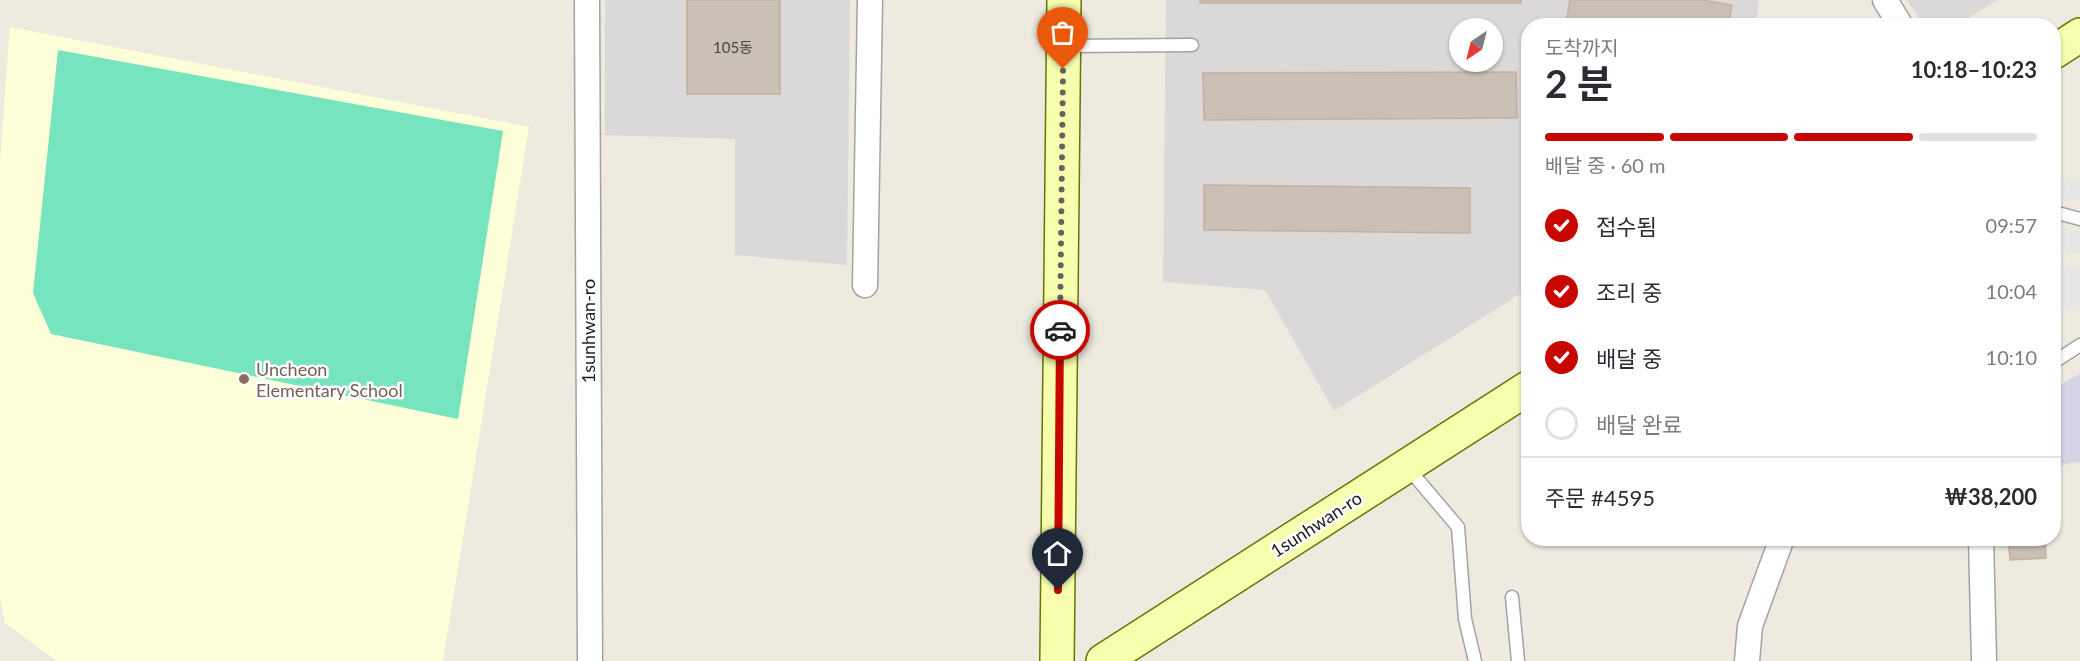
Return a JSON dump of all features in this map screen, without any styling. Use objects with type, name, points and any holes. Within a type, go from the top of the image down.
[{"type":"street","name":"1sunhwan-ro","points":[[586,0],[590,661]]},
{"type":"street","points":[[866,285],[870,0]]},
{"type":"street","points":[[1057,661],[1064,0]]},
{"type":"street","points":[[1885,0],[1896,18]]},
{"type":"street","points":[[2061,47],[2080,35]]},
{"type":"street","name":"1sunhwan-ro","points":[[1103,661],[1521,392]]},
{"type":"street","points":[[1747,661],[1750,626],[1779,546]]},
{"type":"street","points":[[1981,546],[1984,661]]},
{"type":"lane","points":[[1063,46],[1192,45]]},
{"type":"lane","points":[[2061,214],[2080,219]]},
{"type":"lane","points":[[2061,357],[2080,345]]},
{"type":"lane","points":[[1406,466],[1458,527],[1466,619],[1474,661]]},
{"type":"lane","points":[[1512,597],[1518,661]]},
{"type":"shaded area","points":[[605,0],[850,0],[847,265],[735,255],[735,139],[605,135]]},
{"type":"shaded area","points":[[1166,0],[1759,0],[1757,18],[1521,18],[1521,293],[1334,411],[1265,290],[1163,282]]},
{"type":"shaded area","points":[[1907,0],[1997,0],[1968,18],[1919,18]]},
{"type":"shaded area","name":"Uncheon Elementary School","points":[[10,27],[529,127],[443,661],[57,661],[5,623],[0,596],[0,163]]},
{"type":"shaded area","points":[[2061,178],[2080,182],[2080,202],[2061,198]]},
{"type":"shaded area","points":[[2061,227],[2080,231],[2080,254],[2061,250]]},
{"type":"shaded area","points":[[2061,265],[2080,269],[2080,311],[2061,308]]},
{"type":"shaded area","points":[[2080,374],[2080,462],[2061,466],[2061,384]]},
{"type":"green space","points":[[58,50],[503,131],[458,419],[51,334],[33,293]]},
{"type":"building","points":[[687,0],[780,0],[780,94],[687,94]]},
{"type":"building","points":[[1200,0],[1521,0],[1521,3],[1200,3]]},
{"type":"building","points":[[1570,0],[1702,0],[1732,5],[1730,18],[1567,18]]},
{"type":"building","points":[[1516,72],[1517,118],[1204,120],[1203,73]]},
{"type":"building","points":[[1204,185],[1470,188],[1470,233],[1204,230]]},
{"type":"building","points":[[2009,546],[2045,546],[2046,558],[2010,560]]},
{"type":"way so far","points":[[1060,330],[1063,69]]},
{"type":"place","name":"Uncheon Elementary School","points":[[244,379]]},
{"type":"route","points":[[1058,590],[1060,330]]}]
